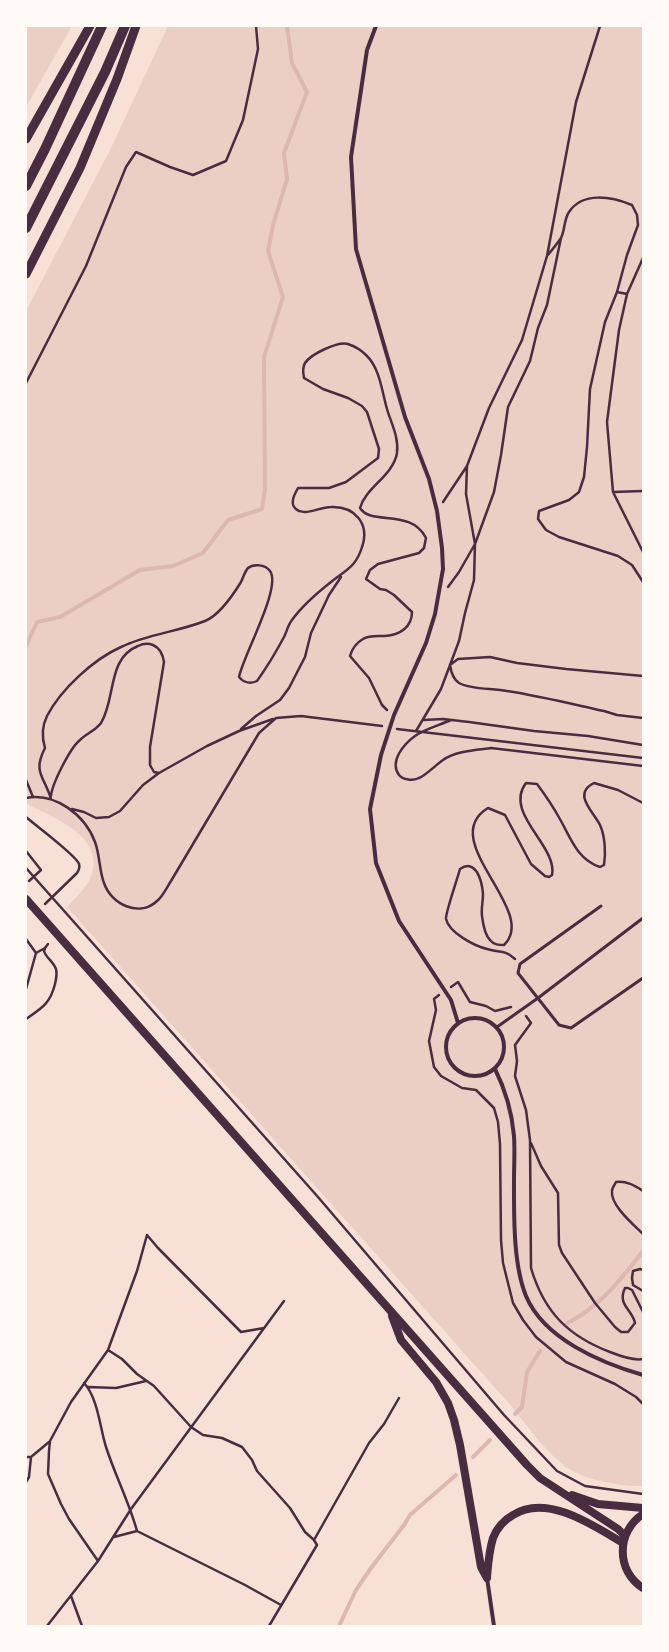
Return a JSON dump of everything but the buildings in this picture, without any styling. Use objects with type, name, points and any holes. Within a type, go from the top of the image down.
[{"type":"highway","points":[[26,139],[90,26]]},
{"type":"highway","points":[[26,186],[45,150],[102,26]]},
{"type":"highway","points":[[26,228],[106,72],[125,26]]},
{"type":"highway","points":[[26,274],[80,168],[117,79],[136,26]]},
{"type":"main road","points":[[26,899],[527,1465],[540,1478],[612,1525],[624,1540]]},
{"type":"main road","points":[[391,1312],[401,1340],[436,1382],[448,1403],[460,1445],[481,1566],[487,1578]]},
{"type":"main road","points":[[559,1490],[598,1504],[643,1508]]},
{"type":"main road","points":[[487,1578],[490,1550],[494,1537],[506,1518],[518,1511],[532,1508],[557,1510],[624,1540]]},
{"type":"main road","points":[[643,1514],[630,1527],[624,1540],[622,1550],[624,1566],[632,1580],[643,1588]]},
{"type":"street","points":[[376,26],[367,50],[350,157],[356,249],[405,417],[429,479],[437,511],[442,548],[443,570],[439,595],[426,643],[389,727],[379,762],[370,809],[376,863],[399,920],[451,1000],[458,1023]]},
{"type":"street","points":[[478,1017],[488,1020],[497,1026],[503,1036],[504,1048],[502,1060],[495,1069],[485,1075],[474,1077],[461,1073],[450,1064],[445,1050],[448,1035],[458,1023],[468,1018],[478,1017]]},
{"type":"street","points":[[495,1069],[505,1091],[514,1135],[514,1190],[517,1262],[526,1295],[537,1316],[571,1345],[597,1359],[643,1375]]},
{"type":"street","points":[[487,1578],[494,1626]]},
{"type":"lane","points":[[601,906],[520,964],[518,973],[559,1025],[571,1028],[643,978]]},
{"type":"lane","points":[[497,1026],[538,998],[643,918]]},
{"type":"path","points":[[26,383],[86,266],[126,167],[136,152],[193,175],[226,161],[243,120],[258,49],[256,26]]},
{"type":"path","points":[[437,511],[467,466],[490,408],[522,340],[547,256],[576,102],[600,26]]},
{"type":"path","points":[[439,595],[450,585],[475,544],[494,492],[508,407],[530,361],[538,328],[547,305],[568,212],[579,201],[589,198],[612,198],[632,205],[637,215],[638,225],[627,255],[617,292],[605,322],[590,389],[584,478],[580,492],[569,500],[539,511],[538,519],[546,530],[559,537],[618,556],[632,565],[643,582]]},
{"type":"path","points":[[547,256],[561,238]]},
{"type":"path","points":[[643,258],[627,294],[619,330],[607,422],[613,492],[643,552]]},
{"type":"path","points":[[617,292],[627,294]]},
{"type":"path","points":[[239,731],[256,716],[280,700],[290,688],[305,657],[312,633],[329,595],[342,576],[358,560],[363,544],[364,532],[361,522],[355,513],[332,507],[304,513],[296,510],[292,504],[293,497],[298,488],[329,488],[346,482],[378,458],[379,449],[367,412],[362,406],[323,389],[304,378],[302,370],[305,363],[314,355],[331,347],[347,344],[367,356],[375,367],[396,437],[397,453],[394,460],[382,479],[362,501],[360,508],[366,515],[406,521],[423,531],[426,538],[424,548],[419,553],[378,564],[370,570],[366,579],[380,589],[386,590],[394,595],[407,606],[412,612],[412,620],[406,629],[402,631],[386,636],[376,635],[364,638],[353,648],[350,656],[369,678],[382,705],[394,715]]},
{"type":"path","points":[[416,732],[441,689],[459,641],[474,580],[475,544],[466,494],[467,466]]},
{"type":"path","points":[[613,492],[643,490]]},
{"type":"path","points":[[51,799],[48,787],[41,778],[39,770],[40,758],[45,748],[42,739],[46,717],[57,700],[101,657],[122,646],[154,635],[186,629],[209,620],[218,612],[238,587],[248,568],[254,566],[264,566],[270,571],[272,578],[270,595],[239,677],[242,680],[252,683],[257,681],[263,673],[291,621],[305,605],[331,582],[342,576]]},
{"type":"path","points":[[51,799],[51,793],[71,749],[79,740],[94,731],[102,722],[110,700],[113,680],[125,654],[136,647],[147,644],[154,645],[160,650],[164,662],[161,670],[160,692],[149,754],[150,765],[154,772],[159,773]]},
{"type":"path","points":[[450,665],[458,659],[490,657],[517,663],[643,676]]},
{"type":"path","points":[[450,665],[452,674],[458,682],[470,688],[491,688],[521,693],[617,715],[643,718]]},
{"type":"path","points":[[26,798],[33,797],[51,799],[71,809],[84,812],[96,818],[109,817],[120,811],[143,785],[159,773],[207,746],[239,731],[276,718],[301,716],[389,727],[416,732],[643,758]]},
{"type":"path","points":[[71,809],[90,832],[95,842],[104,884],[111,896],[124,905],[134,909],[147,907],[158,900],[171,881],[259,733],[276,718]]},
{"type":"path","points":[[423,720],[451,720],[534,731],[588,736],[643,745]]},
{"type":"path","points":[[451,720],[414,736],[400,751],[396,760],[396,767],[399,775],[406,780],[419,778],[430,769],[438,766],[443,760],[450,757],[475,750],[491,748],[643,766]]},
{"type":"path","points":[[26,780],[33,797]]},
{"type":"path","points":[[520,964],[508,953],[488,950],[463,938],[458,935],[446,920],[446,911],[454,892],[460,869],[466,865],[471,865],[475,868],[483,893],[482,915],[491,942],[498,945],[504,945],[508,942],[512,931],[505,901],[476,852],[473,831],[475,821],[479,813],[488,808],[505,815],[531,864],[544,876],[549,877],[552,875],[553,869],[551,862],[528,822],[519,798],[521,788],[526,783],[537,784],[548,798],[575,848],[584,859],[592,865],[600,867],[604,865],[606,854],[600,826],[584,798],[585,790],[594,783],[618,790],[643,803]]},
{"type":"path","points":[[26,817],[77,860],[79,864],[79,869],[68,883],[42,907]]},
{"type":"path","points":[[26,851],[41,870],[29,881]]},
{"type":"path","points":[[26,868],[318,1197],[504,1415],[557,1472],[585,1486],[643,1494]]},
{"type":"path","points":[[26,939],[36,952]]},
{"type":"path","points":[[36,952],[45,948],[48,944]]},
{"type":"path","points":[[26,1019],[43,1007],[52,996],[56,981],[56,970],[53,962],[45,955],[45,948]]},
{"type":"path","points":[[26,989],[36,952]]},
{"type":"path","points":[[517,1082],[526,1110],[530,1140],[531,1268],[536,1286],[558,1319],[577,1336],[597,1347],[623,1357],[641,1360],[643,1358]]},
{"type":"path","points":[[530,1140],[541,1166],[558,1193],[559,1245],[570,1266],[595,1303],[615,1328],[621,1332],[628,1332],[635,1323],[633,1315],[623,1303],[622,1293],[625,1288],[632,1290],[643,1312]]},
{"type":"path","points":[[643,1191],[632,1184],[623,1182],[616,1182],[612,1190],[617,1206],[643,1234]]},
{"type":"path","points":[[26,1457],[31,1457],[50,1441],[71,1402],[108,1350],[137,1272],[148,1235],[158,1248],[241,1332],[264,1328]]},
{"type":"path","points":[[643,1270],[640,1268],[633,1271],[632,1278],[634,1285],[643,1292]]},
{"type":"path","points":[[47,1626],[98,1561],[131,1509],[284,1301]]},
{"type":"path","points":[[108,1350],[122,1358],[137,1374],[154,1386],[191,1427],[203,1435],[222,1438],[242,1447],[252,1460],[257,1471],[290,1508],[305,1532],[314,1540],[317,1546],[269,1626]]},
{"type":"path","points":[[88,1387],[116,1388],[146,1381]]},
{"type":"path","points":[[84,1383],[88,1387],[96,1408],[106,1446],[131,1509],[137,1531]]},
{"type":"path","points":[[314,1540],[369,1443],[384,1424],[399,1398]]},
{"type":"path","points":[[50,1441],[48,1474],[69,1519],[98,1561]]},
{"type":"path","points":[[26,1482],[29,1477],[31,1457]]},
{"type":"path","points":[[113,1537],[137,1531],[282,1605]]},
{"type":"path","points":[[71,1596],[82,1626]]},
{"type":"shaded area","points":[[26,26],[72,26],[26,107]]},
{"type":"shaded area","points":[[168,26],[643,26],[643,1486],[623,1485],[588,1478],[568,1469],[541,1443],[512,1407],[67,907],[89,881],[94,866],[92,853],[86,842],[77,832],[65,823],[26,804],[26,311],[110,150]]},
{"type":"waterway","points":[[26,646],[37,622],[60,617],[140,570],[173,566],[203,553],[228,520],[262,509],[265,489],[264,357],[283,297],[268,251],[273,225],[287,179],[284,153],[307,92],[292,63],[287,26]]},
{"type":"waterway","points":[[567,1323],[589,1310],[609,1292],[643,1251]]},
{"type":"waterway","points":[[515,1414],[522,1407],[527,1372],[540,1351]]},
{"type":"waterway","points":[[473,1457],[490,1440]]},
{"type":"waterway","points":[[339,1626],[356,1590],[410,1515],[456,1475]]}]
